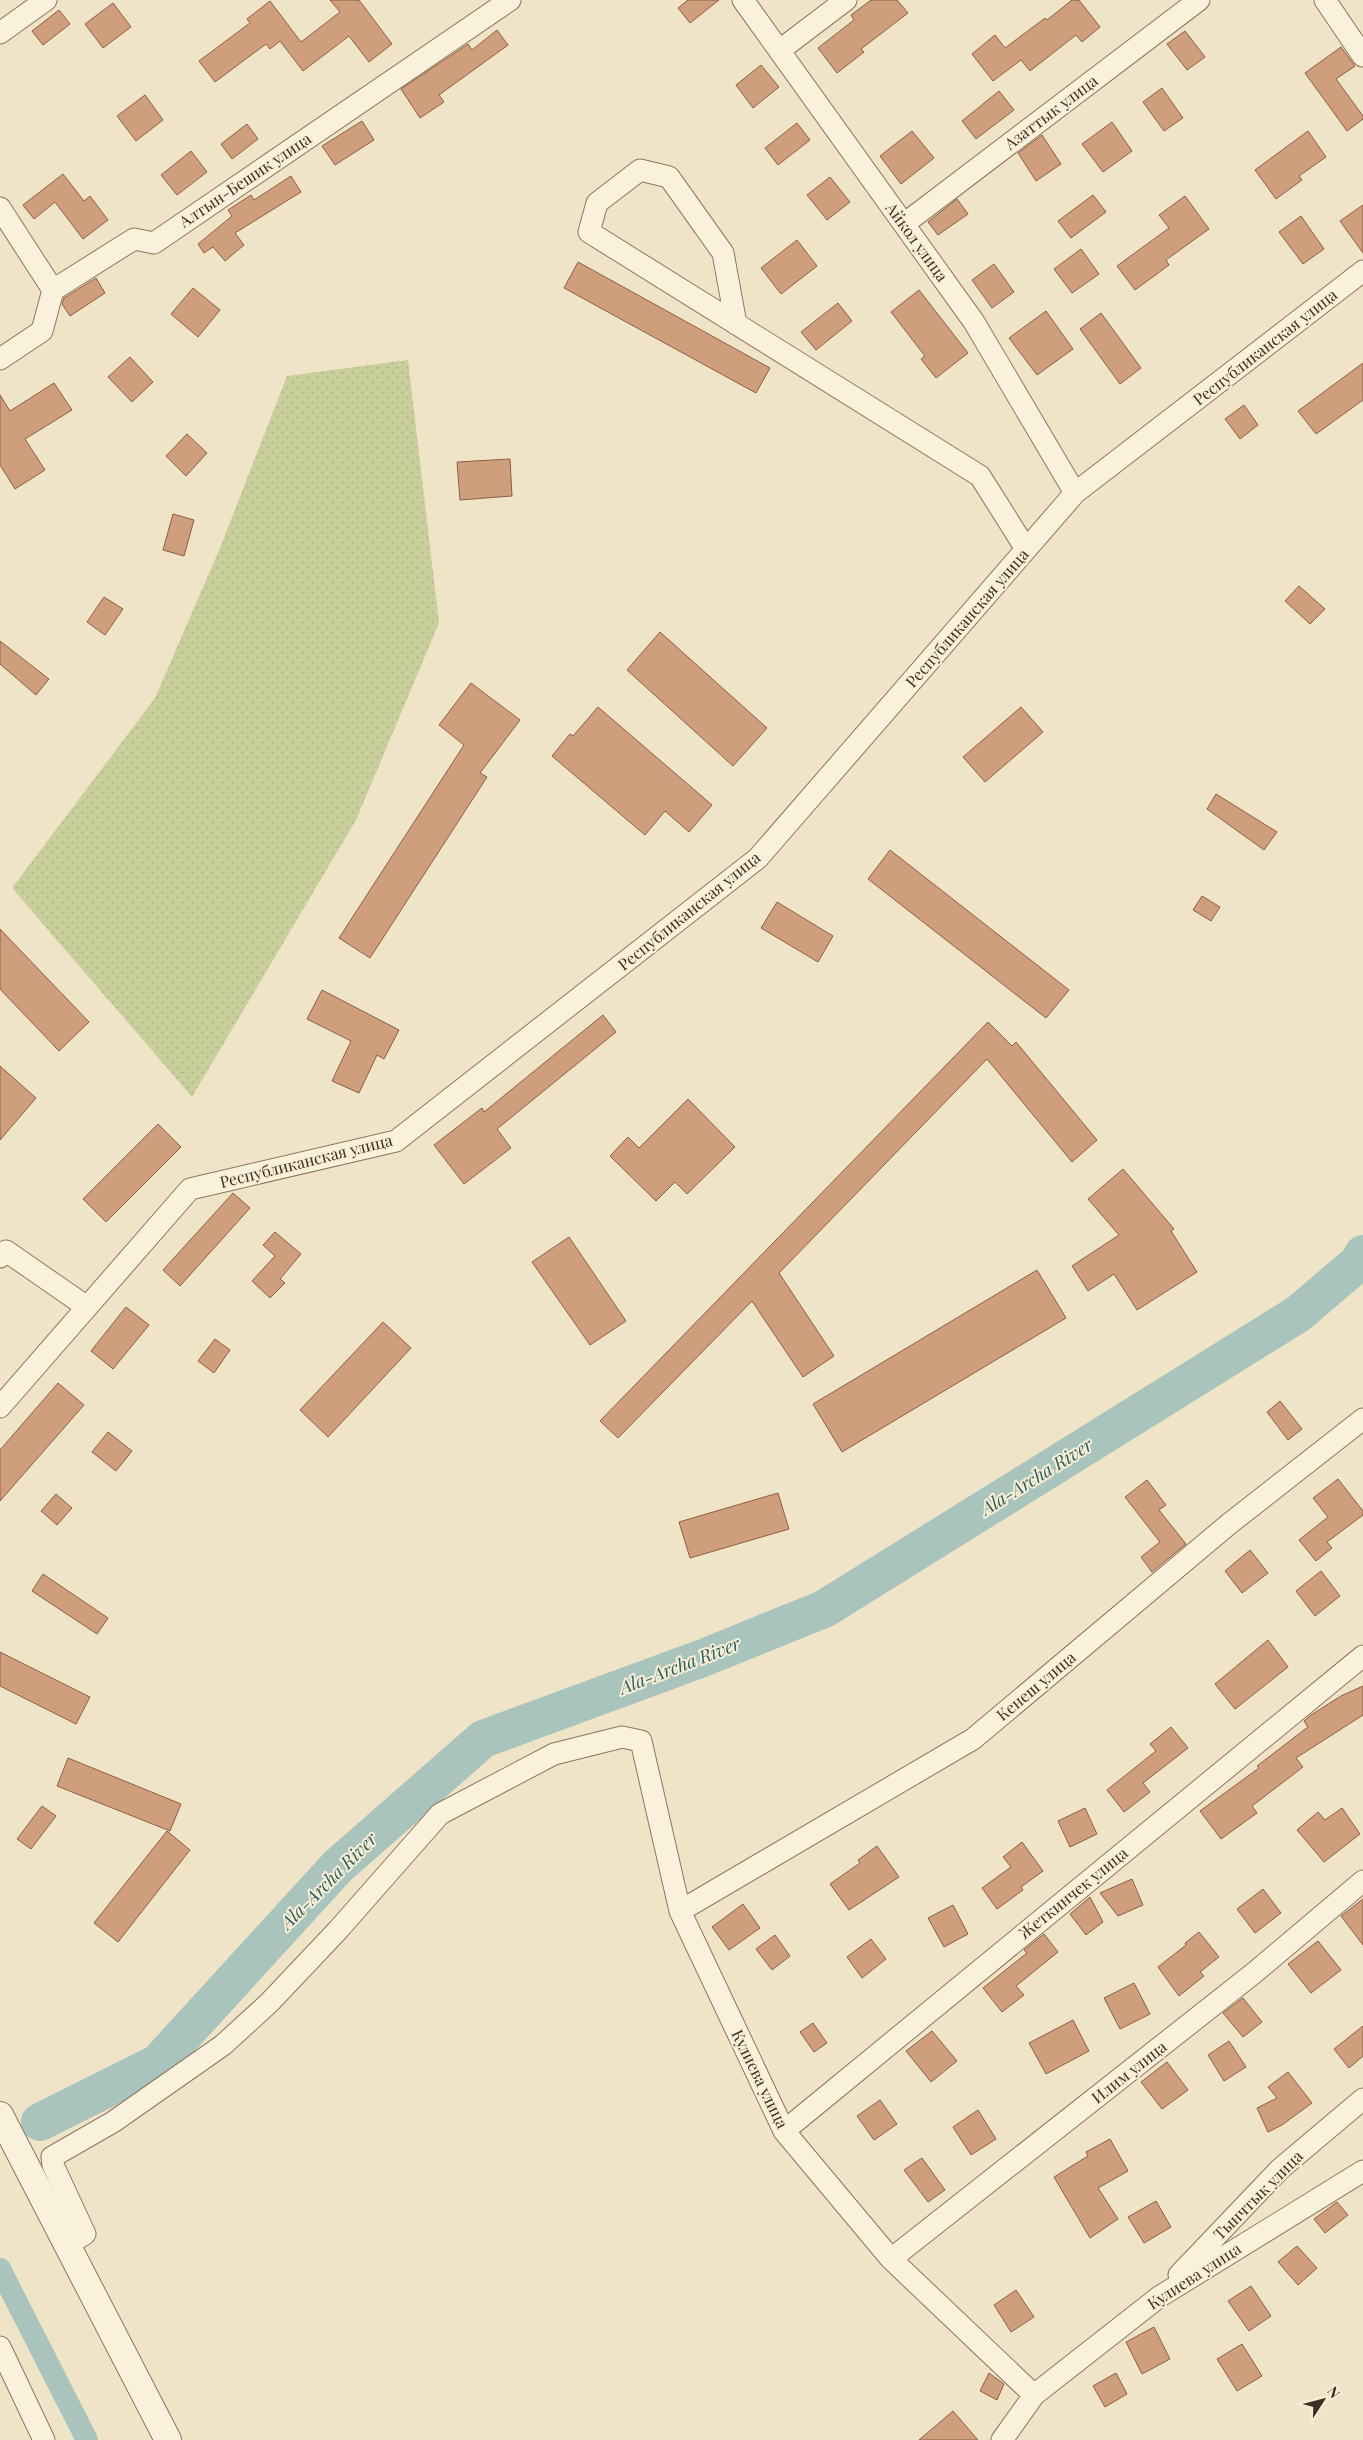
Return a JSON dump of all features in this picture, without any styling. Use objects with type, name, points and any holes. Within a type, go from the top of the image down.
[{"type":"street","points":[[0,33],[46,0]]},
{"type":"street","name":"Алтын-Бешик улица","points":[[53,290],[134,239],[154,243],[510,0]]},
{"type":"street","name":"Айкол улица","points":[[743,0],[974,322],[1074,494]]},
{"type":"street","points":[[780,50],[846,0]]},
{"type":"street","name":"Азаттык улица","points":[[904,224],[1199,0]]},
{"type":"street","points":[[1325,0],[1363,56]]},
{"type":"street","points":[[736,324],[722,253],[669,177],[640,170],[597,202],[589,232],[736,324],[980,476],[1026,550]]},
{"type":"street","points":[[0,208],[53,290],[42,331],[0,360]]},
{"type":"street","name":"Республиканская улица","points":[[0,1407],[190,1189],[396,1141],[758,858],[1074,494],[1363,271]]},
{"type":"street","points":[[0,1257],[6,1251],[87,1307]]},
{"type":"street","name":"Кенеш улица","points":[[680,1911],[973,1739],[1222,1531],[1363,1419]]},
{"type":"street","name":"Жеткинчек улица","points":[[784,2131],[1363,1656]]},
{"type":"street","name":"Кулиева улица","points":[[67,2245],[85,2234],[53,2165],[52,2156],[113,2122],[222,2045],[269,2003],[326,1943],[440,1814],[554,1754],[622,1737],[641,1741],[680,1911],[784,2131],[891,2259],[1034,2395]]},
{"type":"street","name":"Илим улица","points":[[891,2259],[1254,1973],[1363,1881]]},
{"type":"street","name":"Тынчтык улица","points":[[1159,2297],[1280,2169],[1363,2099]]},
{"type":"street","points":[[0,2115],[168,2440]]},
{"type":"street","name":"Кулиева улица","points":[[1002,2440],[1034,2395],[1159,2297],[1363,2171]]},
{"type":"street","points":[[0,2347],[44,2440]]},
{"type":"green space","points":[[408,360],[439,623],[356,820],[192,1097],[12,888],[155,698],[220,548],[287,376]]},
{"type":"building","points":[[330,0],[359,0],[392,44],[369,62],[349,36],[303,71],[280,41],[270,49],[266,44],[215,82],[199,61],[250,23],[247,19],[270,1],[301,42],[340,12]]},
{"type":"building","points":[[688,0],[719,0],[690,23],[678,8]]},
{"type":"building","points":[[871,0],[897,0],[908,13],[861,49],[864,52],[837,73],[818,48],[854,20],[851,15]]},
{"type":"building","points":[[1072,0],[1079,0],[1100,27],[1082,42],[1076,35],[1030,71],[1021,60],[993,81],[972,54],[995,35],[1005,48],[1045,18],[1047,20]]},
{"type":"building","points":[[113,3],[131,27],[103,48],[85,24]]},
{"type":"building","points":[[59,10],[70,24],[43,45],[32,31]]},
{"type":"building","points":[[497,30],[508,45],[439,95],[444,102],[420,118],[401,89],[468,44],[472,50]]},
{"type":"building","points":[[1185,31],[1205,57],[1187,70],[1167,44]]},
{"type":"building","points":[[1341,47],[1355,66],[1336,79],[1363,116],[1363,119],[1347,131],[1305,73]]},
{"type":"building","points":[[761,65],[779,87],[753,108],[736,85]]},
{"type":"building","points":[[1162,88],[1183,118],[1164,131],[1143,102]]},
{"type":"building","points":[[999,91],[1014,110],[976,139],[962,121]]},
{"type":"building","points":[[145,95],[163,120],[136,141],[117,116]]},
{"type":"building","points":[[362,121],[374,140],[335,165],[322,146]]},
{"type":"building","points":[[1112,122],[1132,151],[1103,172],[1082,144]]},
{"type":"building","points":[[797,123],[810,140],[778,165],[765,148]]},
{"type":"building","points":[[247,124],[258,139],[232,159],[221,144]]},
{"type":"building","points":[[912,131],[934,158],[901,184],[880,156]]},
{"type":"building","points":[[1308,131],[1326,157],[1299,176],[1302,180],[1276,199],[1255,170]]},
{"type":"building","points":[[1042,135],[1061,164],[1036,181],[1018,153]]},
{"type":"building","points":[[191,151],[207,172],[177,195],[161,175]]},
{"type":"building","points":[[63,174],[84,201],[90,196],[108,220],[83,239],[55,202],[34,219],[23,205]]},
{"type":"building","points":[[291,176],[301,192],[235,233],[244,245],[225,261],[213,247],[204,253],[198,244],[232,216],[228,210],[251,195],[254,200]]},
{"type":"building","points":[[830,177],[850,202],[827,220],[807,195]]},
{"type":"building","points":[[1093,195],[1106,212],[1071,238],[1058,221]]},
{"type":"building","points":[[1185,196],[1209,229],[1166,260],[1169,265],[1135,290],[1117,266],[1169,228],[1159,215]]},
{"type":"building","points":[[957,199],[968,214],[938,235],[928,222]]},
{"type":"building","points":[[1363,205],[1363,253],[1340,221]]},
{"type":"building","points":[[1301,216],[1324,249],[1303,264],[1279,232]]},
{"type":"building","points":[[797,240],[817,266],[781,294],[761,268]]},
{"type":"building","points":[[1081,249],[1099,274],[1072,293],[1054,269]]},
{"type":"building","points":[[578,262],[770,368],[756,393],[564,288]]},
{"type":"building","points":[[994,264],[1014,292],[992,308],[972,280]]},
{"type":"building","points":[[96,278],[105,293],[70,316],[62,304],[64,298]]},
{"type":"building","points":[[193,288],[220,310],[198,337],[171,314]]},
{"type":"building","points":[[919,290],[968,353],[936,378],[921,359],[925,356],[891,312]]},
{"type":"building","points":[[838,303],[852,321],[816,350],[801,332]]},
{"type":"building","points":[[1046,311],[1073,349],[1037,375],[1009,338]]},
{"type":"building","points":[[1101,313],[1141,368],[1120,384],[1080,329]]},
{"type":"building","points":[[130,357],[153,382],[132,402],[108,377]]},
{"type":"building","points":[[1363,363],[1363,400],[1316,434],[1298,411]]},
{"type":"building","points":[[54,383],[72,410],[25,439],[45,470],[15,489],[0,465],[0,395],[10,411]]},
{"type":"building","points":[[1244,405],[1258,425],[1240,439],[1225,419]]},
{"type":"building","points":[[187,434],[207,453],[186,476],[166,456]]},
{"type":"building","points":[[510,459],[512,496],[460,500],[457,462]]},
{"type":"building","points":[[173,514],[194,520],[184,556],[163,550]]},
{"type":"building","points":[[1299,586],[1325,609],[1310,624],[1285,601]]},
{"type":"building","points":[[104,597],[123,609],[105,635],[87,622]]},
{"type":"building","points":[[660,632],[767,728],[733,766],[627,670]]},
{"type":"building","points":[[0,641],[49,679],[36,695],[0,664]]},
{"type":"building","points":[[471,683],[520,720],[480,773],[487,777],[370,958],[339,938],[464,745],[439,725]]},
{"type":"building","points":[[598,707],[712,805],[689,832],[665,811],[645,835],[552,756],[570,734],[573,736]]},
{"type":"building","points":[[1021,707],[1043,732],[985,782],[963,757]]},
{"type":"building","points":[[1216,794],[1277,832],[1264,850],[1207,809]]},
{"type":"building","points":[[890,850],[1069,990],[1046,1018],[868,879]]},
{"type":"building","points":[[1202,896],[1220,907],[1211,921],[1193,910]]},
{"type":"building","points":[[777,902],[833,936],[818,962],[761,928]]},
{"type":"building","points":[[0,929],[89,1022],[59,1051],[0,989]]},
{"type":"building","points":[[322,990],[399,1030],[384,1059],[377,1055],[359,1093],[332,1081],[351,1041],[307,1019]]},
{"type":"building","points":[[603,1015],[616,1032],[497,1129],[511,1148],[464,1184],[434,1145],[482,1108],[484,1112]]},
{"type":"building","points":[[988,1022],[1012,1046],[1016,1042],[1097,1140],[1072,1162],[987,1059],[779,1273],[834,1356],[803,1377],[752,1301],[618,1438],[600,1421]]},
{"type":"building","points":[[0,1066],[36,1098],[0,1140]]},
{"type":"building","points":[[688,1099],[735,1147],[687,1194],[675,1182],[656,1201],[610,1156],[628,1137],[639,1148]]},
{"type":"building","points":[[158,1124],[181,1147],[106,1222],[83,1199]]},
{"type":"building","points":[[1123,1169],[1174,1229],[1171,1231],[1197,1272],[1137,1310],[1114,1274],[1088,1291],[1072,1266],[1119,1235],[1088,1199]]},
{"type":"building","points":[[233,1193],[250,1208],[180,1286],[163,1270]]},
{"type":"building","points":[[275,1232],[301,1254],[280,1279],[285,1283],[270,1298],[252,1281],[275,1256],[263,1245]]},
{"type":"building","points":[[569,1237],[626,1321],[590,1345],[532,1262]]},
{"type":"building","points":[[1037,1270],[1066,1318],[842,1452],[813,1404]]},
{"type":"building","points":[[126,1307],[149,1325],[113,1369],[91,1351]]},
{"type":"building","points":[[383,1322],[411,1348],[328,1437],[300,1410]]},
{"type":"building","points":[[215,1339],[230,1350],[214,1373],[198,1361]]},
{"type":"building","points":[[58,1383],[84,1405],[0,1501],[0,1450]]},
{"type":"building","points":[[1280,1401],[1302,1429],[1288,1440],[1267,1412]]},
{"type":"building","points":[[108,1432],[132,1451],[116,1471],[92,1452]]},
{"type":"building","points":[[1338,1479],[1363,1511],[1363,1515],[1327,1542],[1332,1548],[1316,1561],[1299,1540],[1328,1517],[1313,1498]]},
{"type":"building","points":[[1147,1480],[1166,1505],[1159,1510],[1186,1544],[1152,1572],[1141,1557],[1160,1542],[1125,1497]]},
{"type":"building","points":[[778,1493],[789,1529],[690,1558],[679,1522]]},
{"type":"building","points":[[56,1494],[72,1508],[57,1525],[41,1511]]},
{"type":"building","points":[[1250,1550],[1268,1573],[1242,1593],[1225,1571]]},
{"type":"building","points":[[1321,1571],[1340,1596],[1315,1616],[1296,1591]]},
{"type":"building","points":[[43,1574],[108,1618],[97,1634],[32,1591]]},
{"type":"building","points":[[1268,1640],[1288,1667],[1235,1709],[1215,1684]]},
{"type":"building","points":[[0,1652],[90,1697],[76,1724],[0,1686]]},
{"type":"building","points":[[1363,1686],[1363,1715],[1296,1758],[1303,1767],[1252,1806],[1257,1813],[1221,1839],[1200,1811],[1259,1768],[1257,1766],[1308,1727],[1304,1721],[1311,1715],[1341,1696]]},
{"type":"building","points":[[1171,1727],[1188,1748],[1143,1783],[1150,1792],[1124,1812],[1107,1790],[1156,1751],[1150,1744]]},
{"type":"building","points":[[68,1758],[181,1804],[170,1831],[57,1786]]},
{"type":"building","points":[[42,1806],[56,1816],[31,1849],[17,1839]]},
{"type":"building","points":[[1085,1808],[1097,1834],[1070,1847],[1058,1821]]},
{"type":"building","points":[[1342,1808],[1360,1834],[1324,1862],[1297,1830],[1318,1812],[1325,1820]]},
{"type":"building","points":[[167,1831],[190,1850],[118,1942],[94,1923]]},
{"type":"building","points":[[1022,1842],[1043,1871],[1021,1887],[1023,1890],[997,1909],[982,1888],[1011,1867],[1003,1857]]},
{"type":"building","points":[[877,1846],[899,1877],[849,1910],[830,1884],[860,1863],[858,1860]]},
{"type":"building","points":[[1132,1879],[1143,1905],[1118,1916],[1100,1893]]},
{"type":"building","points":[[1263,1889],[1281,1913],[1255,1933],[1237,1909]]},
{"type":"building","points":[[1090,1897],[1103,1922],[1086,1935],[1070,1914]]},
{"type":"building","points":[[1363,1899],[1363,1945],[1341,1916]]},
{"type":"building","points":[[743,1904],[760,1928],[729,1950],[712,1927]]},
{"type":"building","points":[[953,1905],[968,1934],[944,1947],[928,1918]]},
{"type":"building","points":[[1199,1932],[1219,1957],[1200,1972],[1204,1976],[1179,1996],[1158,1967]]},
{"type":"building","points":[[1044,1934],[1058,1952],[1016,1986],[1024,1995],[1002,2012],[983,1988],[1027,1953],[1024,1950]]},
{"type":"building","points":[[775,1935],[790,1956],[772,1970],[756,1949]]},
{"type":"building","points":[[871,1939],[886,1959],[862,1978],[847,1957]]},
{"type":"building","points":[[1318,1941],[1341,1970],[1311,1993],[1288,1964]]},
{"type":"building","points":[[1134,1983],[1150,2014],[1120,2029],[1104,1998]]},
{"type":"building","points":[[1243,1998],[1262,2022],[1243,2037],[1223,2013]]},
{"type":"building","points":[[1073,2020],[1089,2051],[1046,2074],[1029,2043]]},
{"type":"building","points":[[813,2023],[827,2043],[814,2052],[800,2032]]},
{"type":"building","points":[[1363,2026],[1363,2056],[1349,2068],[1334,2049]]},
{"type":"building","points":[[932,2031],[957,2061],[931,2082],[906,2051]]},
{"type":"building","points":[[1229,2041],[1246,2067],[1224,2081],[1208,2055]]},
{"type":"building","points":[[1167,2062],[1188,2090],[1162,2109],[1141,2082]]},
{"type":"building","points":[[1288,2072],[1312,2103],[1282,2125],[1268,2132],[1257,2108],[1277,2098],[1268,2087]]},
{"type":"building","points":[[880,2100],[897,2124],[874,2140],[857,2116]]},
{"type":"building","points":[[978,2110],[996,2139],[971,2155],[953,2127]]},
{"type":"building","points":[[1110,2139],[1128,2171],[1098,2188],[1118,2219],[1090,2238],[1054,2177],[1088,2156],[1086,2152]]},
{"type":"building","points":[[922,2158],[945,2190],[928,2202],[904,2170]]},
{"type":"building","points":[[1156,2201],[1171,2227],[1144,2243],[1128,2217]]},
{"type":"building","points":[[1337,2202],[1348,2215],[1325,2233],[1314,2219]]},
{"type":"building","points":[[1297,2246],[1317,2268],[1298,2285],[1278,2262]]},
{"type":"building","points":[[1251,2286],[1271,2316],[1249,2331],[1228,2301]]},
{"type":"building","points":[[1016,2290],[1034,2317],[1011,2332],[994,2305]]},
{"type":"building","points":[[1154,2327],[1170,2359],[1142,2374],[1126,2342]]},
{"type":"building","points":[[1242,2344],[1262,2376],[1237,2391],[1217,2359]]},
{"type":"building","points":[[989,2373],[1004,2384],[997,2400],[980,2391]]},
{"type":"building","points":[[1116,2373],[1127,2394],[1105,2407],[1093,2386]]},
{"type":"building","points":[[953,2411],[978,2440],[919,2440]]},
{"type":"waterway","name":"Ala-Archa River","points":[[40,2122],[158,2063],[338,1866],[483,1739],[703,1658],[824,1609],[1298,1314],[1359,1262],[1363,1254]]},
{"type":"waterway","points":[[0,2269],[87,2440]]}]
